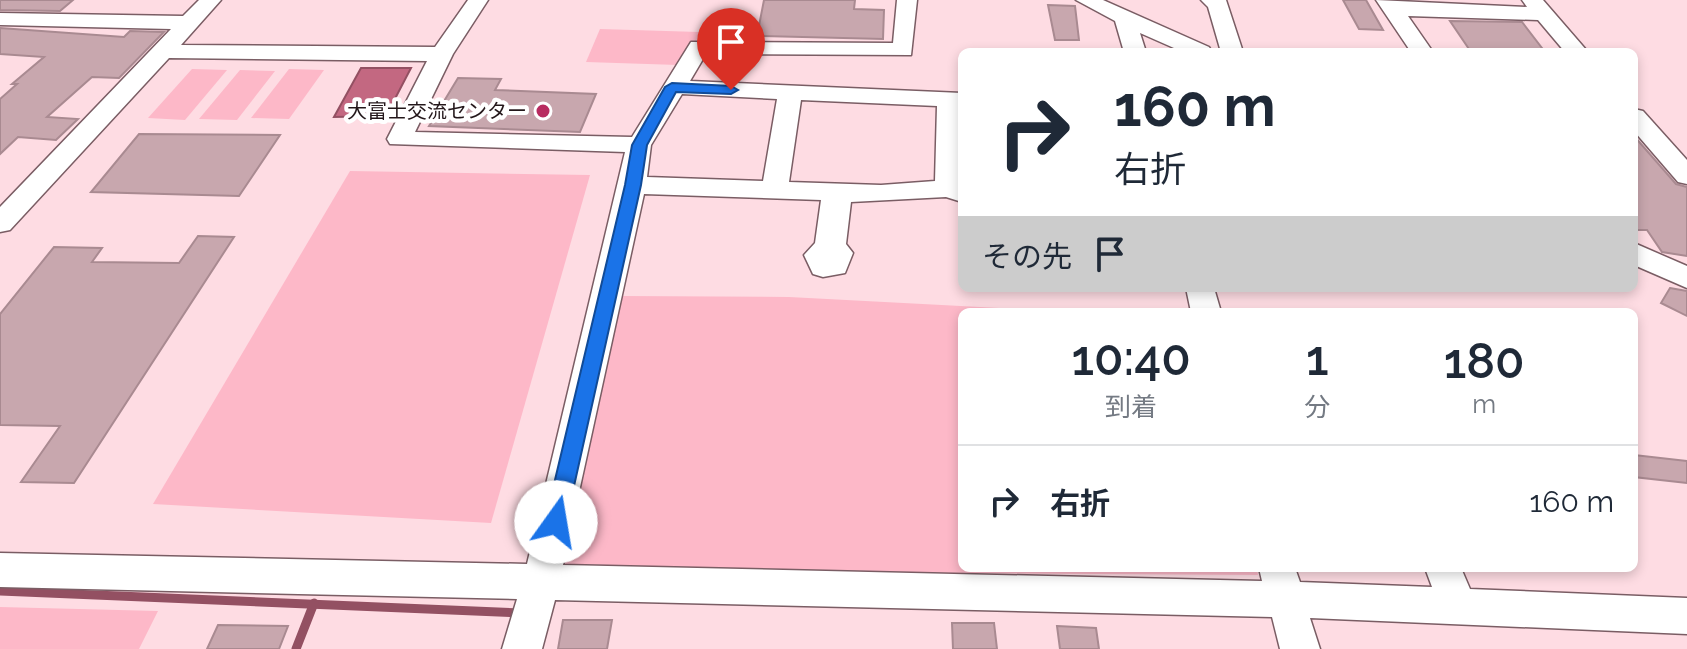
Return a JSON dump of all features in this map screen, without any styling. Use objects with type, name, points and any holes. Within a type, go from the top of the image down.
[{"type":"street","points":[[0,223],[211,0]]},
{"type":"street","points":[[478,0],[442,54],[399,139],[639,145]]},
{"type":"street","points":[[522,649],[541,583],[633,185],[639,145],[672,87],[699,47],[903,50],[907,0]]},
{"type":"street","points":[[1086,0],[1192,48]]},
{"type":"street","points":[[1211,0],[1218,3],[1231,48]]},
{"type":"street","points":[[1389,4],[1538,7],[1574,48]]},
{"type":"street","points":[[1389,4],[1419,48]]},
{"type":"street","points":[[1125,17],[1134,48]]},
{"type":"street","points":[[0,19],[189,23]]},
{"type":"street","points":[[162,51],[442,54]]},
{"type":"street","points":[[633,185],[837,193],[955,190],[956,100],[672,87]]},
{"type":"street","points":[[774,192],[790,93]]},
{"type":"street","points":[[1638,121],[1687,176]]},
{"type":"street","points":[[1638,255],[1687,278]]},
{"type":"street","points":[[0,570],[541,583],[1281,583],[1459,606],[1687,616]]},
{"type":"street","points":[[1445,572],[1459,606]]},
{"type":"street","points":[[1281,583],[1300,649]]},
{"type":"shaded area","points":[[600,29],[699,32],[695,45],[678,65],[586,62]]},
{"type":"shaded area","points":[[361,68],[411,68],[386,116],[334,117]]},
{"type":"shaded area","points":[[192,69],[227,70],[185,120],[148,118]]},
{"type":"shaded area","points":[[289,69],[324,70],[289,119],[251,118]]},
{"type":"shaded area","points":[[240,70],[275,71],[237,120],[199,119]]},
{"type":"shaded area","points":[[350,171],[590,175],[491,523],[153,504]]},
{"type":"shaded area","points":[[621,296],[789,297],[999,308],[958,308],[958,572],[1258,572],[1258,575],[915,573],[565,564]]},
{"type":"shaded area","points":[[0,607],[158,611],[139,649],[0,649]]},
{"type":"building","points":[[0,0],[73,0],[60,11],[0,10]]},
{"type":"building","points":[[764,0],[855,0],[854,9],[884,10],[883,39],[757,36]]},
{"type":"building","points":[[1343,0],[1366,0],[1383,30],[1359,29]]},
{"type":"building","points":[[1048,5],[1075,6],[1079,40],[1055,40]]},
{"type":"building","points":[[1450,21],[1522,22],[1542,48],[1468,48]]},
{"type":"building","points":[[0,28],[124,37],[130,31],[164,32],[119,78],[92,77],[47,117],[78,119],[56,140],[18,137],[0,154],[0,99],[17,84],[12,84],[44,57],[0,54]]},
{"type":"building","points":[[458,78],[501,79],[495,90],[596,94],[580,132],[429,126]]},
{"type":"building","points":[[139,134],[280,135],[239,196],[91,192]]},
{"type":"building","points":[[1638,141],[1676,184],[1687,187],[1687,256],[1662,252],[1647,230],[1638,230]]},
{"type":"building","points":[[198,236],[234,237],[74,483],[21,482],[60,426],[0,425],[0,314],[54,247],[102,248],[92,262],[179,263]]},
{"type":"building","points":[[1670,288],[1687,291],[1687,316],[1661,303]]},
{"type":"building","points":[[1638,455],[1687,461],[1687,483],[1638,477]]},
{"type":"building","points":[[563,620],[612,620],[607,649],[558,649]]},
{"type":"building","points":[[952,623],[994,623],[997,649],[953,649]]},
{"type":"building","points":[[218,625],[288,626],[279,649],[207,649]]},
{"type":"building","points":[[1057,626],[1096,628],[1099,649],[1060,649]]},
{"type":"waterway","points":[[0,591],[314,604]]},
{"type":"waterway","points":[[296,649],[314,604]]},
{"type":"waterway","points":[[314,604],[521,613]]},
{"type":"place","name":"大富士交流センター","points":[[543,111]]},
{"type":"route","points":[[556,522],[633,185],[639,145],[672,87],[731,90]]}]
